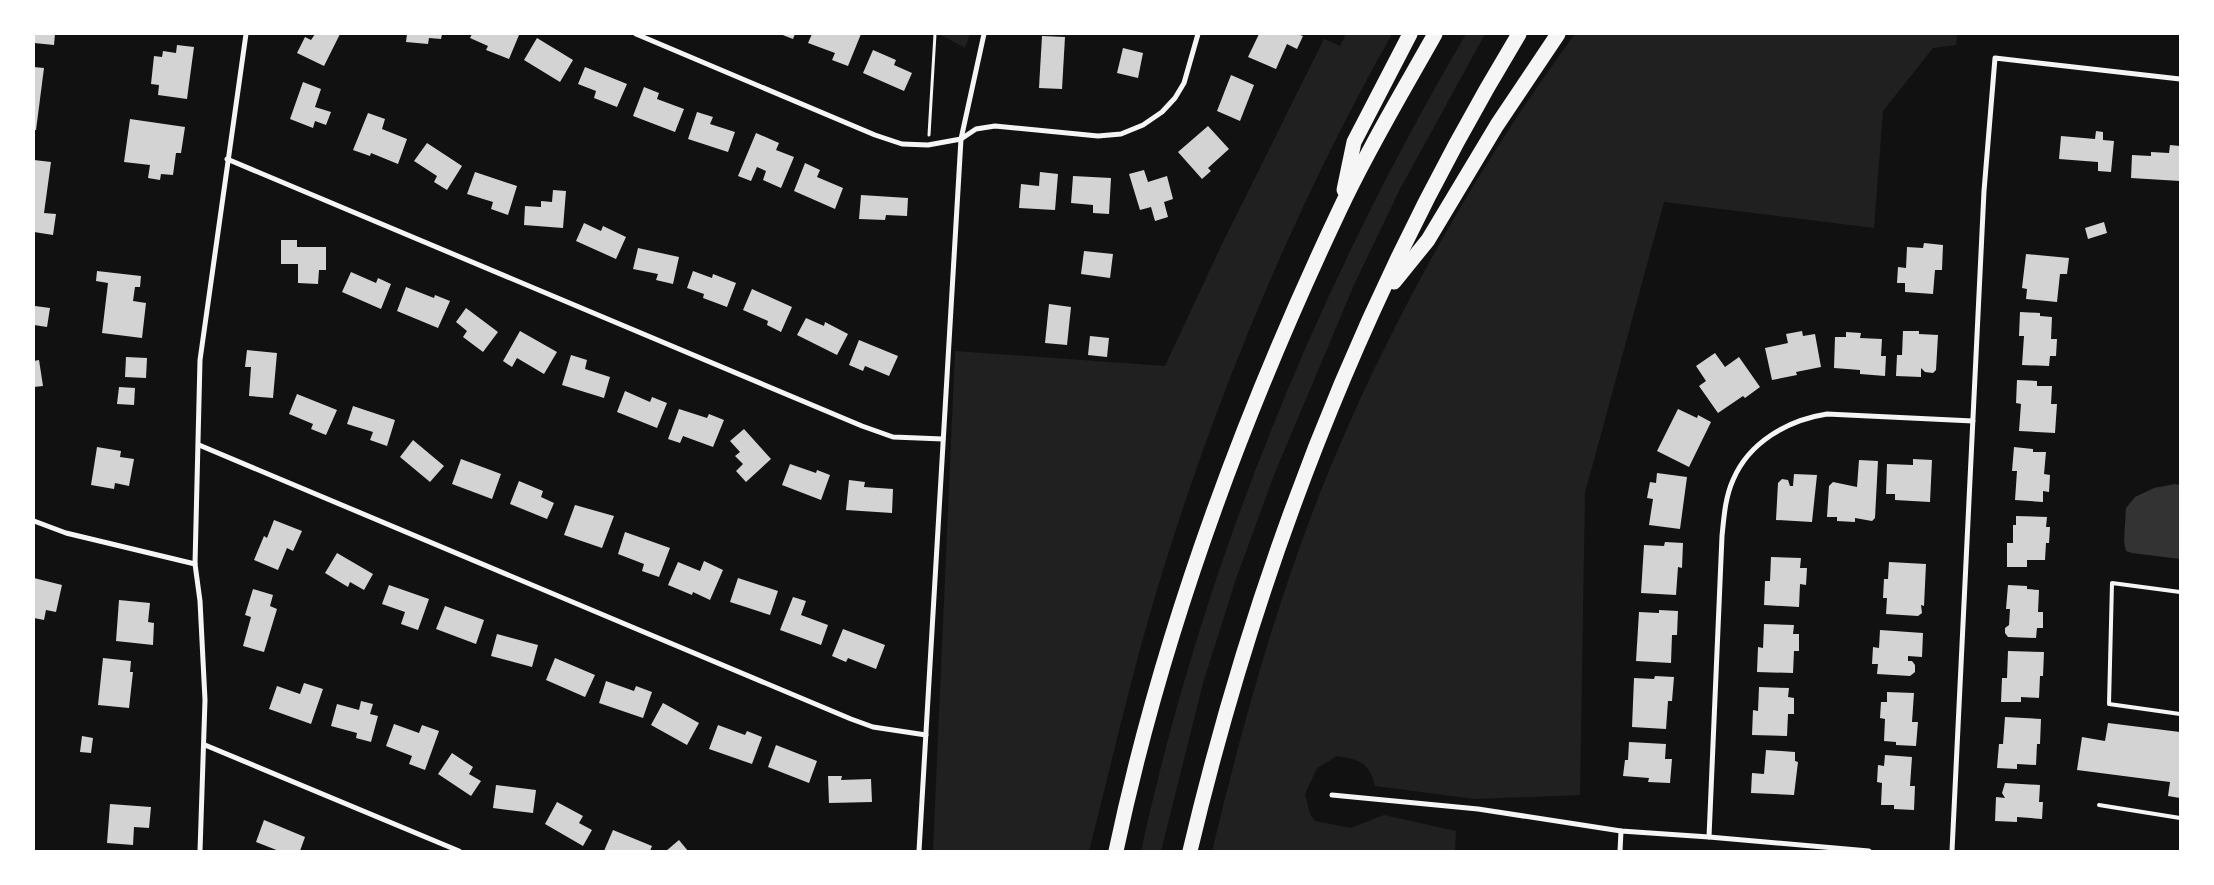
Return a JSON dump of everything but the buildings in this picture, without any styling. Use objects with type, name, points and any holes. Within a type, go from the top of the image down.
[{"type":"highway","points":[[1341,207],[1354,142],[1410,34]]},
{"type":"highway","points":[[1116,851],[1147,724],[1173,632],[1205,534],[1237,446],[1270,364],[1341,207],[1435,34]]},
{"type":"highway","points":[[1190,851],[1230,693],[1262,591],[1293,503],[1332,404],[1377,302],[1469,120],[1519,34]]},
{"type":"highway","points":[[1377,302],[1428,240],[1497,125],[1558,34]]},
{"type":"street","points":[[200,851],[205,745],[205,690],[200,601],[195,564],[200,360],[246,34]]},
{"type":"street","points":[[636,34],[876,135],[902,144],[928,145],[961,139],[976,129],[995,126],[1098,136],[1121,134],[1143,125],[1162,112],[1175,98],[1184,82],[1198,34]]},
{"type":"street","points":[[919,851],[961,139],[984,34]]},
{"type":"street","points":[[1952,851],[1984,191],[1995,58],[2180,79]]},
{"type":"street","points":[[227,159],[862,426],[893,437],[943,439]]},
{"type":"street","points":[[1708,837],[1722,536],[1727,496],[1733,479],[1742,464],[1769,436],[1799,420],[1814,416],[1827,414],[1973,421]]},
{"type":"street","points":[[199,445],[851,719],[872,727],[926,735]]},
{"type":"street","points":[[34,521],[66,533],[195,564]]},
{"type":"street","points":[[205,745],[459,851]]},
{"type":"street","points":[[1332,795],[1478,808],[1621,831],[1708,837],[1812,848],[1869,851]]},
{"type":"street","points":[[1620,851],[1621,831]]},
{"type":"lane","points":[[2180,592],[2112,583],[2109,704],[2180,714]]},
{"type":"lane","points":[[2099,805],[2180,818]]},
{"type":"path","points":[[928,145],[935,34]]},
{"type":"shaded area","points":[[939,34],[970,34],[965,48]]},
{"type":"shaded area","points":[[1346,34],[1392,34],[1319,173],[1254,318],[1224,392],[1172,542],[1149,617],[1089,851],[933,851],[955,351],[1165,366],[1221,246],[1324,39],[1340,46]]},
{"type":"shaded area","points":[[1466,34],[1485,34],[1400,189],[1354,285],[1274,475],[1236,579],[1203,683],[1161,851],[1141,851],[1167,744],[1197,638],[1232,533],[1271,430],[1314,328],[1361,228],[1412,130]]},
{"type":"shaded area","points":[[1575,34],[1957,34],[1956,45],[1933,48],[1883,111],[1874,228],[1664,202],[1585,493],[1580,795],[1475,799],[1375,786],[1373,778],[1366,767],[1358,761],[1337,756],[1317,768],[1305,794],[1310,814],[1315,821],[1351,828],[1384,815],[1456,831],[1455,851],[1212,851],[1253,692],[1269,639],[1304,535],[1345,433],[1394,329],[1449,227],[1510,128]]},
{"type":"shaded area","points":[[2175,484],[2180,485],[2180,559],[2126,551],[2124,542],[2126,508],[2135,497],[2154,488]]}]
